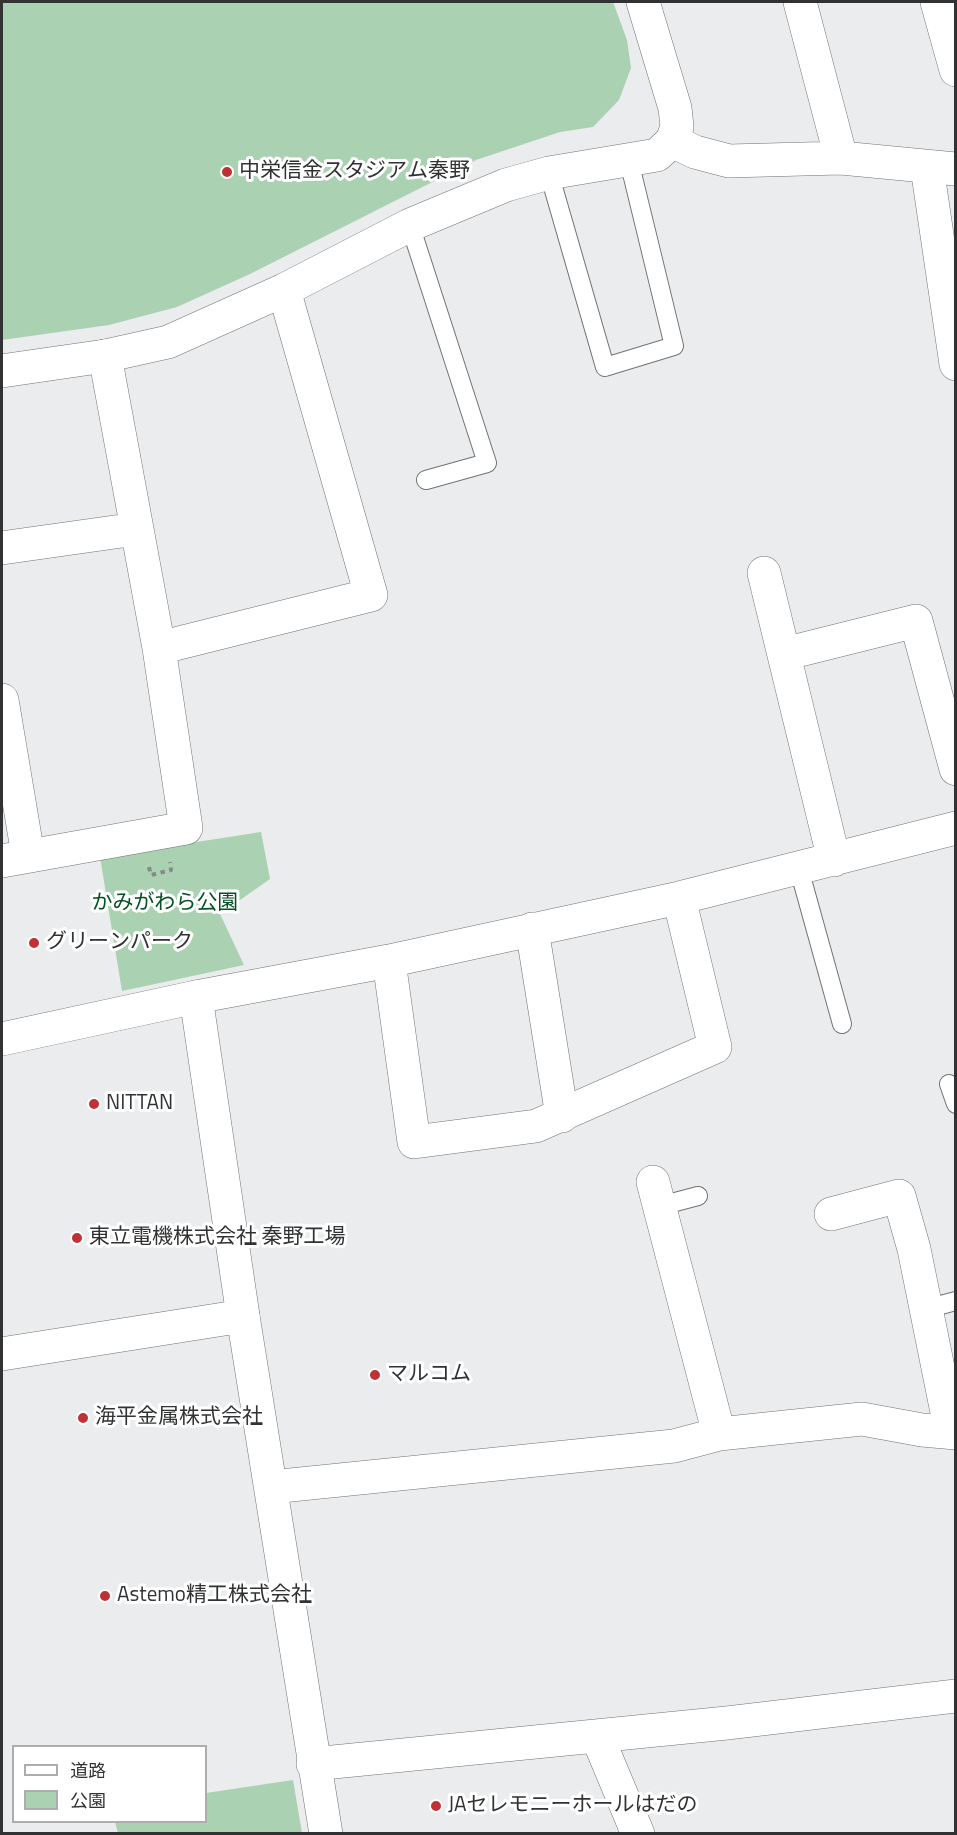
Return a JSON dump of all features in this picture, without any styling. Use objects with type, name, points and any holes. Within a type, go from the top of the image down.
[{"type":"street","points":[[2,371],[105,356],[168,342],[284,290],[410,225],[506,185],[549,173],[657,155],[672,141],[677,127],[675,108],[643,2]]},
{"type":"street","points":[[800,2],[841,158]]},
{"type":"street","points":[[936,2],[956,70]]},
{"type":"street","points":[[672,141],[695,152],[729,161],[841,158],[941,168],[956,364]]},
{"type":"street","points":[[159,648],[371,595],[284,290]]},
{"type":"street","points":[[2,700],[15,858],[186,828],[159,648],[105,356]]},
{"type":"street","points":[[2,548],[136,529]]},
{"type":"street","points":[[764,573],[834,860]]},
{"type":"street","points":[[784,654],[916,621],[956,769]]},
{"type":"street","points":[[2,1039],[196,997],[389,961],[680,898],[956,828]]},
{"type":"street","points":[[389,961],[414,1142],[536,1126],[715,1047],[680,898]]},
{"type":"street","points":[[531,929],[562,1116]]},
{"type":"street","points":[[196,997],[243,1316],[313,1764],[326,1833]]},
{"type":"street","points":[[657,1194],[719,1434]]},
{"type":"street","points":[[271,1487],[674,1446],[719,1434],[862,1419],[922,1430],[953,1432],[941,1305],[914,1249],[899,1196],[831,1214]]},
{"type":"street","points":[[2,1354],[243,1316]]},
{"type":"street","points":[[313,1764],[597,1736],[956,1696]]},
{"type":"street","points":[[597,1736],[638,1833]]},
{"type":"lane","points":[[549,173],[605,367],[674,346],[629,161]]},
{"type":"lane","points":[[410,225],[487,464],[426,480]]},
{"type":"lane","points":[[799,869],[842,1024]]},
{"type":"lane","points":[[949,1084],[956,1104]]},
{"type":"lane","points":[[657,1194],[698,1196]]},
{"type":"green space","name":"中栄信金スタジアム秦野","points":[[2,2],[613,2],[627,40],[631,68],[619,100],[593,127],[560,132],[476,160],[250,274],[177,307],[109,325],[2,340]]},
{"type":"green space","name":"かみがわら公園","points":[[261,832],[270,879],[220,914],[244,965],[122,991],[100,857]]},
{"type":"green space","points":[[293,1780],[302,1833],[118,1833],[115,1823],[207,1823],[207,1793]]},
{"type":"place","name":"中栄信金スタジアム秦野","points":[[227,172]]},
{"type":"place","name":"グリーンパーク","points":[[34,943]]},
{"type":"place","name":"NITTAN","points":[[94,1104]]},
{"type":"place","name":"東立電機株式会社 秦野工場","points":[[77,1238]]},
{"type":"place","name":"マルコム","points":[[375,1375]]},
{"type":"place","name":"海平金属株式会社","points":[[83,1418]]},
{"type":"place","name":"Astemo精工株式会社","points":[[105,1596]]},
{"type":"place","name":"JAセレモニーホールはだの","points":[[436,1806]]}]
